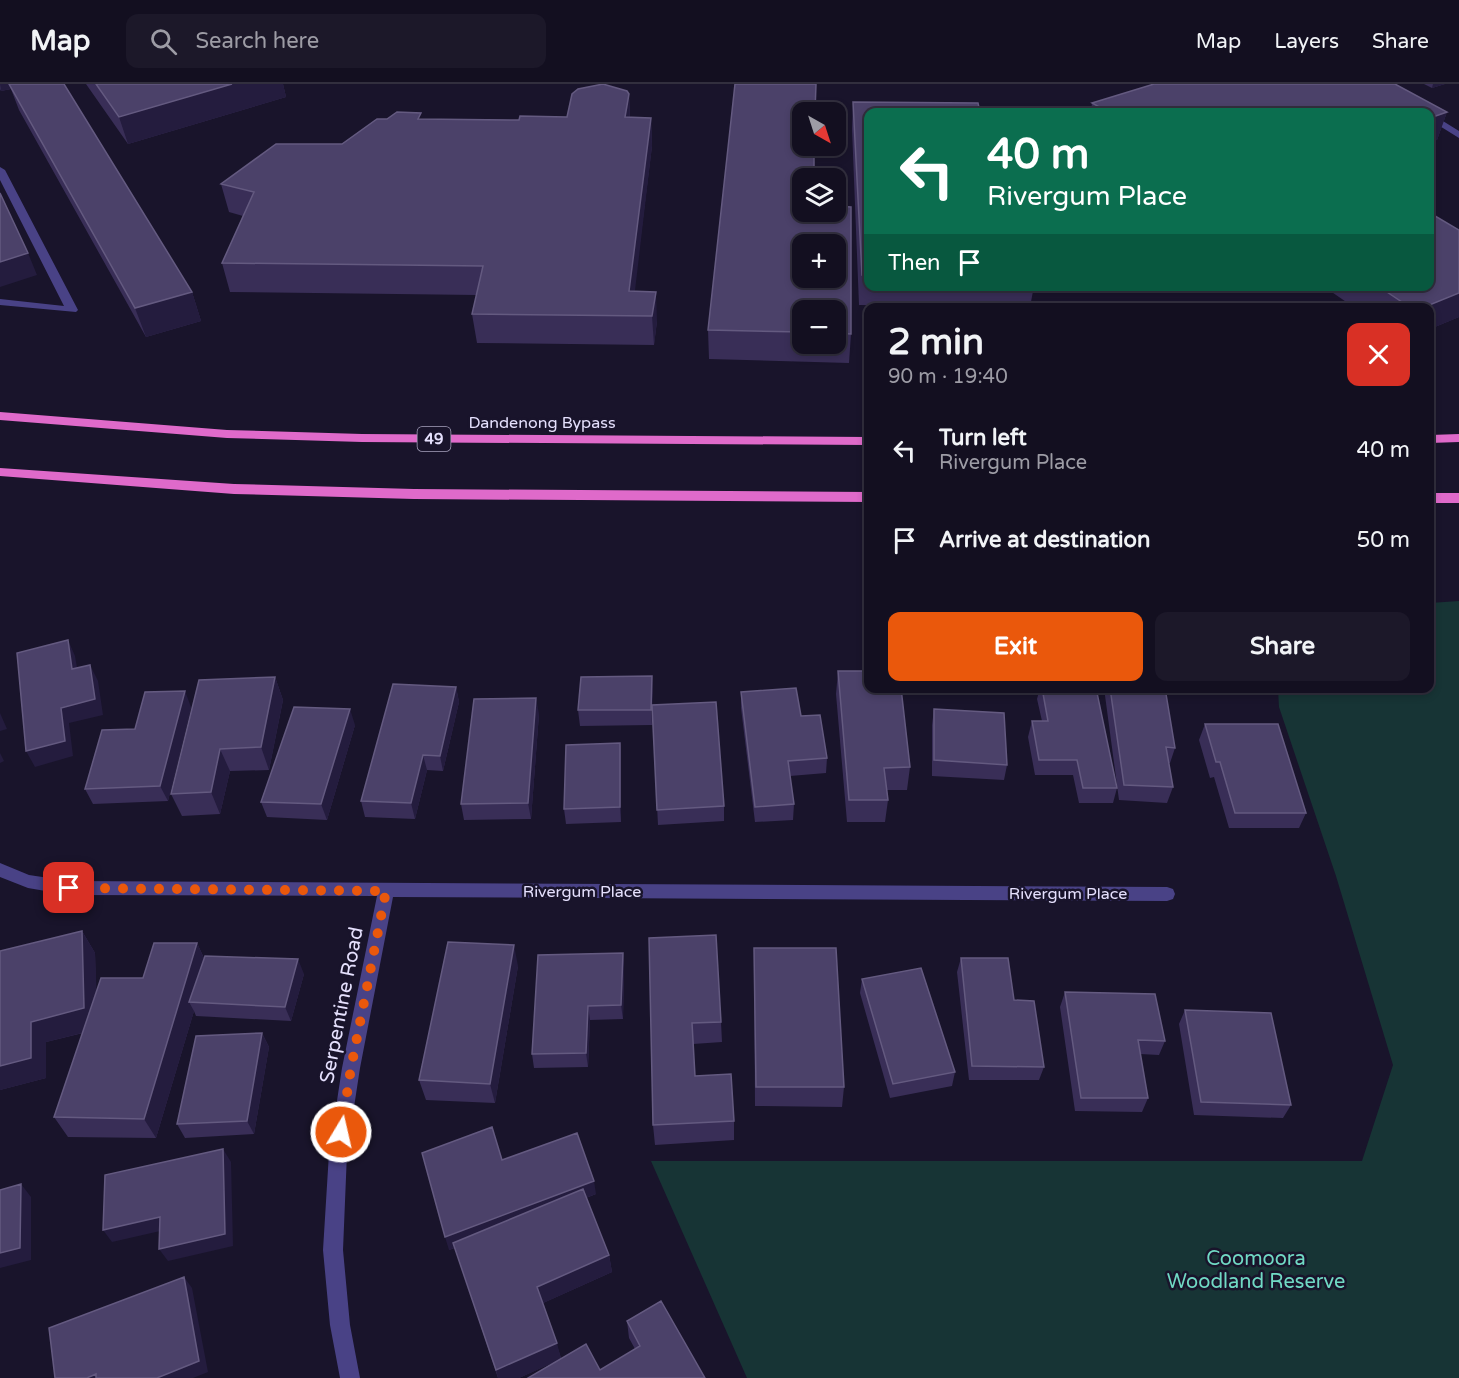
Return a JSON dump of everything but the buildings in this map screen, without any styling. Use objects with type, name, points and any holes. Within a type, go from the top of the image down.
[{"type":"highway","name":"Dandenong Bypass","points":[[0,416],[227,434],[864,441]]},
{"type":"highway","points":[[1434,439],[1459,438]]},
{"type":"highway","points":[[0,472],[234,489],[318,492],[864,497]]},
{"type":"highway","points":[[1434,498],[1459,498]]},
{"type":"street","points":[[1434,119],[1459,135]]},
{"type":"street","points":[[0,170],[3,182],[72,310],[0,302]]},
{"type":"street","name":"Rivergum Place","points":[[0,870],[28,881],[69,888],[1167,894]]},
{"type":"street","name":"Serpentine Road","points":[[350,1378],[340,1325],[333,1251],[338,1153],[351,1068],[386,891]]},
{"type":"green space","name":"Coomoora Woodland Reserve","points":[[1459,601],[1459,1378],[747,1378],[651,1161],[1362,1161],[1393,1065],[1336,876],[1279,707],[1278,693],[1434,693],[1434,603]]},
{"type":"route","points":[[69,888],[386,891],[351,1068],[341,1132]]}]
